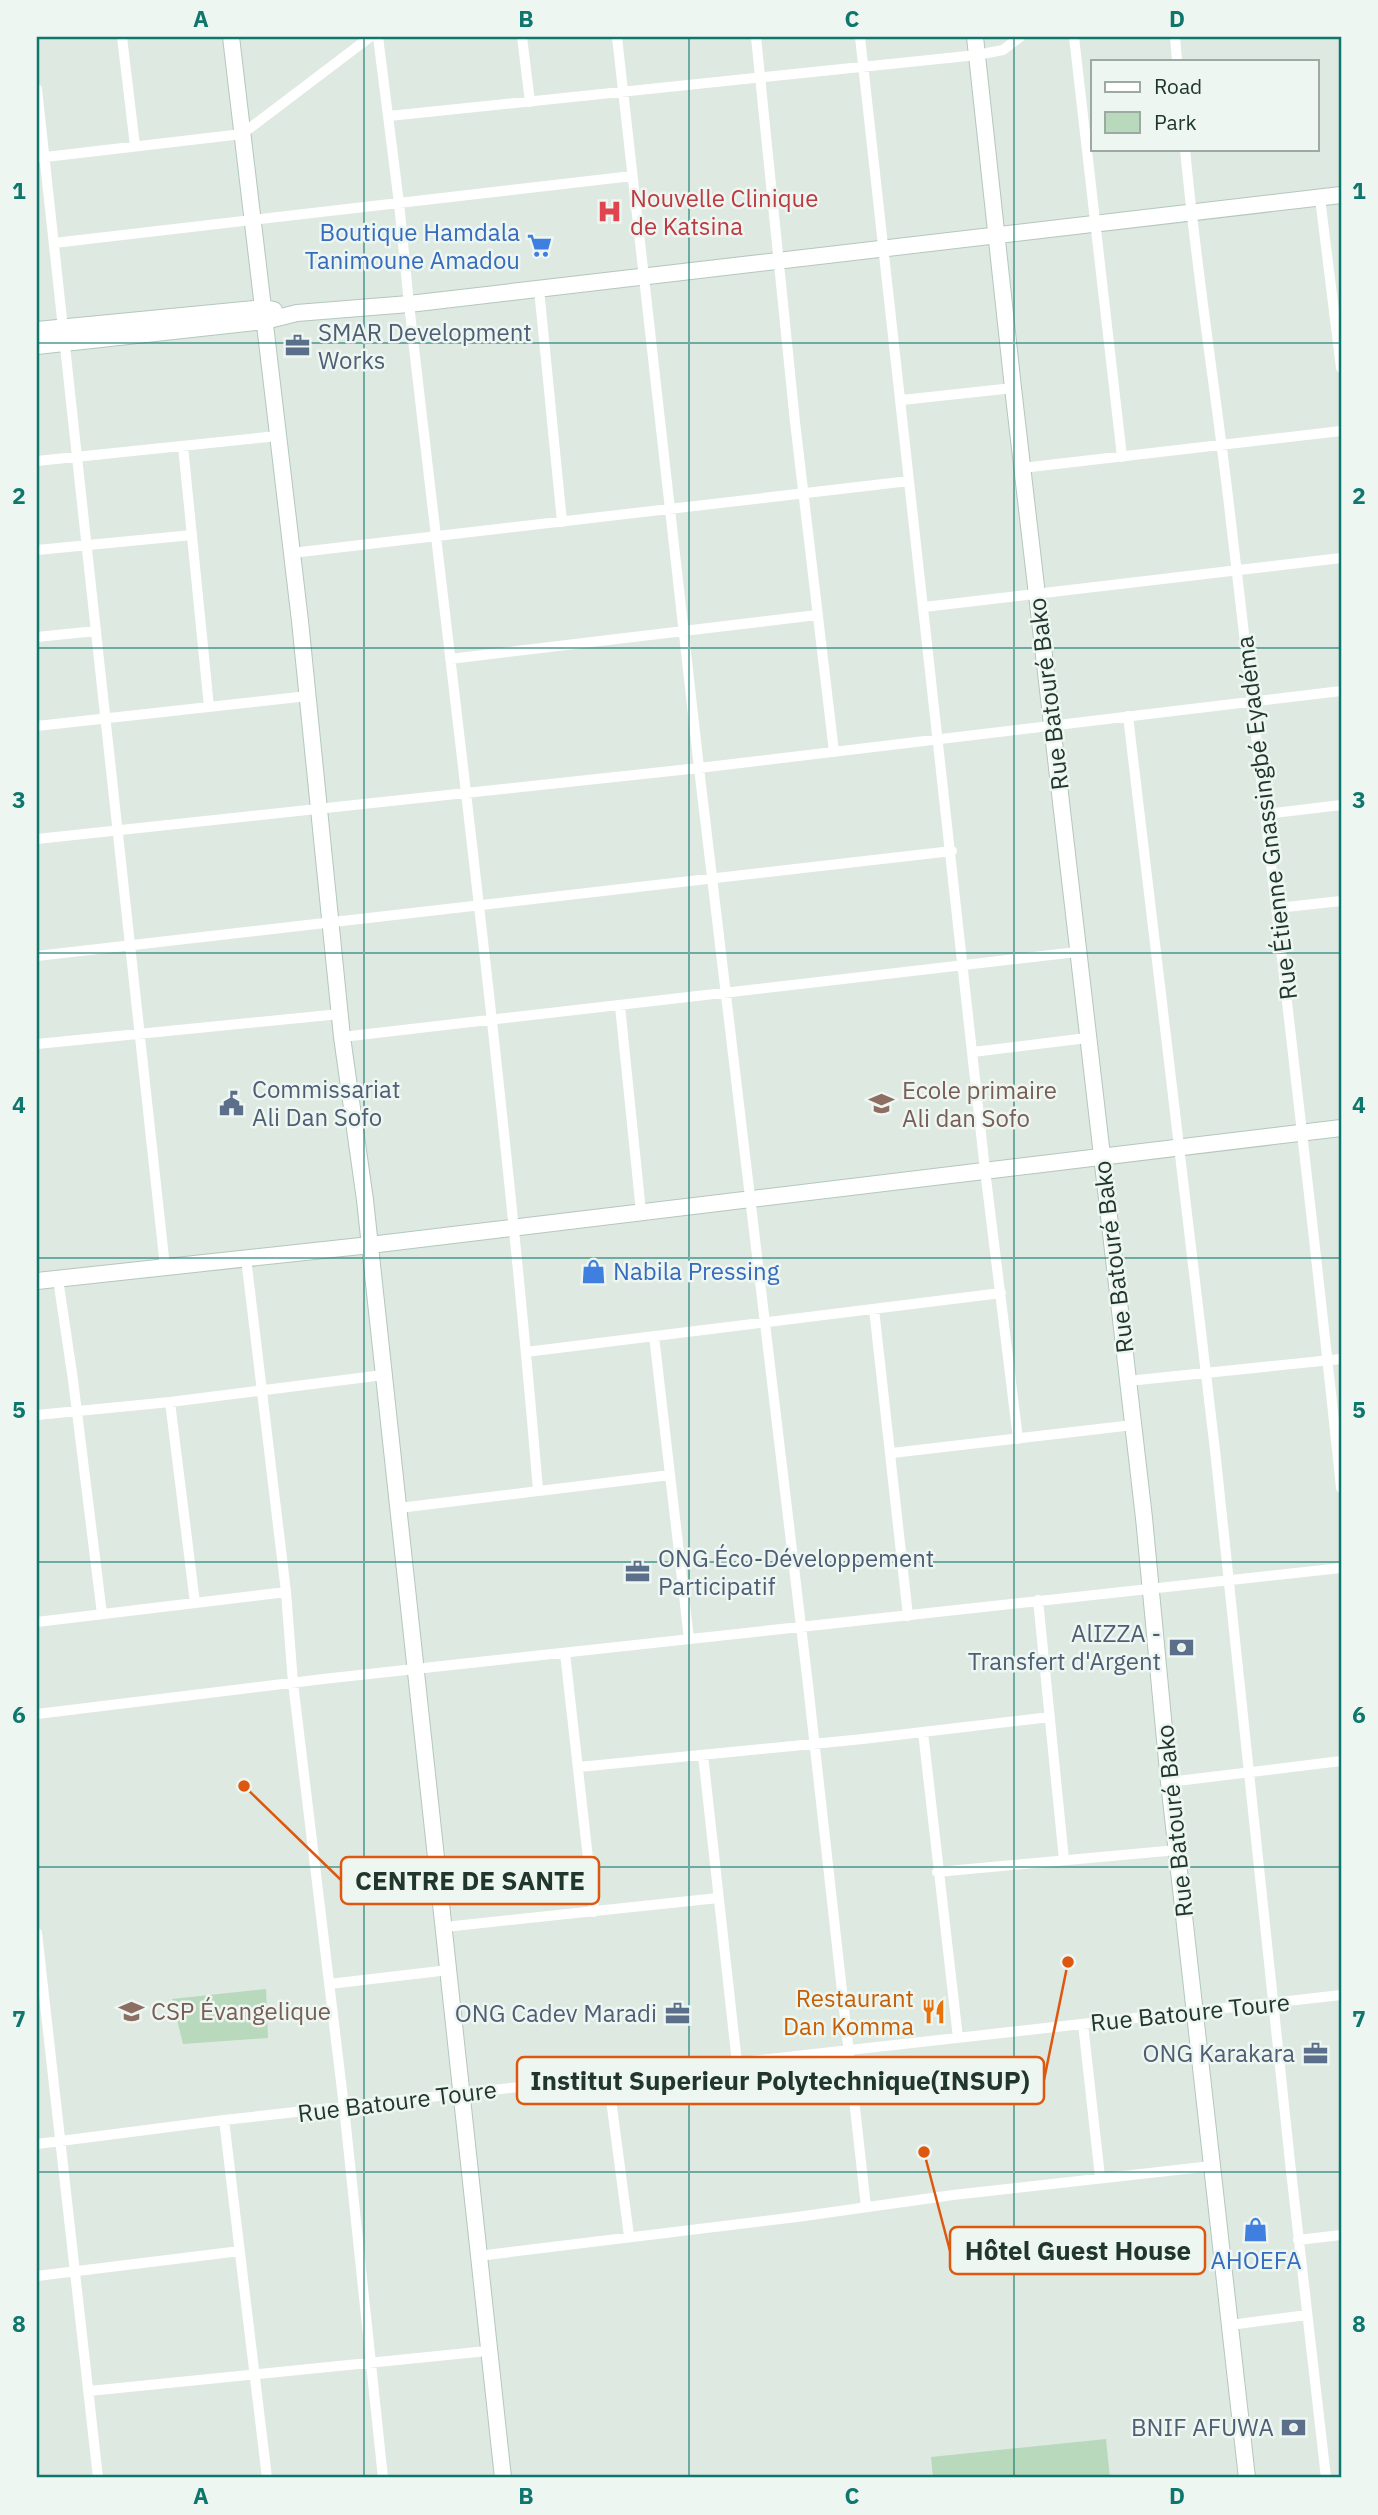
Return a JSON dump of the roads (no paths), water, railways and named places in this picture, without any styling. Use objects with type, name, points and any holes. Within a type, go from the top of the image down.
[{"type":"street","points":[[122,37],[135,146]]},
{"type":"street","points":[[231,37],[308,696],[342,1037],[370,1245],[445,1927],[487,2351],[503,2478]]},
{"type":"street","points":[[40,157],[242,134],[370,37]]},
{"type":"street","points":[[378,37],[515,1227],[538,1490]]},
{"type":"street","points":[[523,37],[530,102]]},
{"type":"street","points":[[617,37],[642,276],[850,2050],[866,2207]]},
{"type":"street","points":[[756,37],[803,493],[834,751]]},
{"type":"street","points":[[860,37],[952,851],[985,1170],[1018,1439]]},
{"type":"street","name":"Rue Batouré Bako","points":[[975,37],[1077,952],[1133,1425],[1169,1782],[1247,2478]]},
{"type":"street","points":[[389,116],[977,55],[1003,50],[1020,37]]},
{"type":"street","points":[[1074,37],[1122,457]]},
{"type":"street","points":[[1175,37],[1177,60]]},
{"type":"street","points":[[37,89],[40,157],[54,243],[165,1267]]},
{"type":"street","name":"Rue Étienne Gnassingbé Eyadéma","points":[[1185,150],[1277,908],[1341,1488]]},
{"type":"street","points":[[54,243],[632,176]]},
{"type":"street","points":[[37,330],[64,335],[409,304],[1341,195]]},
{"type":"street","points":[[1320,198],[1341,368]]},
{"type":"street","points":[[538,289],[562,522]]},
{"type":"street","points":[[37,346],[64,335]]},
{"type":"street","points":[[902,400],[1013,388]]},
{"type":"street","points":[[1022,468],[1341,432]]},
{"type":"street","points":[[37,461],[277,436]]},
{"type":"street","points":[[183,446],[209,707]]},
{"type":"street","points":[[292,553],[909,481]]},
{"type":"street","points":[[37,550],[192,534]]},
{"type":"street","points":[[924,607],[1341,558]]},
{"type":"street","points":[[450,659],[817,615]]},
{"type":"street","points":[[37,637],[96,631]]},
{"type":"street","points":[[37,839],[699,768],[1341,691]]},
{"type":"street","points":[[37,726],[308,696]]},
{"type":"street","points":[[1128,716],[1250,1772],[1298,2239],[1326,2478]]},
{"type":"street","points":[[1266,814],[1341,805]]},
{"type":"street","points":[[37,956],[952,851]]},
{"type":"street","points":[[1277,908],[1341,901]]},
{"type":"street","points":[[342,1037],[1077,952]]},
{"type":"street","points":[[620,1006],[641,1212]]},
{"type":"street","points":[[37,1044],[340,1014]]},
{"type":"street","points":[[973,1052],[1087,1038]]},
{"type":"street","points":[[37,1281],[370,1245],[1341,1128]]},
{"type":"street","points":[[246,1258],[344,2107],[383,2478]]},
{"type":"street","points":[[58,1279],[102,1614]]},
{"type":"street","points":[[526,1352],[1001,1293]]},
{"type":"street","points":[[874,1309],[908,1616]]},
{"type":"street","points":[[654,1336],[689,1639]]},
{"type":"street","points":[[1128,1381],[1341,1359]]},
{"type":"street","points":[[37,1415],[170,1402],[383,1375]]},
{"type":"street","points":[[170,1402],[195,1603]]},
{"type":"street","points":[[892,1453],[1133,1425]]},
{"type":"street","points":[[399,1508],[670,1475]]},
{"type":"street","points":[[37,1714],[415,1669],[1341,1568]]},
{"type":"street","points":[[37,1622],[286,1592]]},
{"type":"street","points":[[1038,1600],[1064,1860]]},
{"type":"street","points":[[565,1653],[594,1912]]},
{"type":"street","points":[[579,1767],[1050,1717]]},
{"type":"street","points":[[923,1732],[958,2038]]},
{"type":"street","points":[[703,1755],[737,2063]]},
{"type":"street","points":[[1169,1782],[1341,1761]]},
{"type":"street","points":[[937,1872],[1177,1850]]},
{"type":"street","points":[[445,1927],[718,1898]]},
{"type":"street","points":[[37,1933],[42,2015],[60,2141],[98,2478]]},
{"type":"street","points":[[329,1984],[449,1970]]},
{"type":"street","name":"Rue Batoure Toure","points":[[37,2144],[224,2120],[1341,1995]]},
{"type":"street","points":[[1083,2024],[1100,2177]]},
{"type":"street","points":[[608,2077],[629,2236]]},
{"type":"street","points":[[224,2120],[267,2478]]},
{"type":"street","points":[[478,2256],[1100,2177],[1212,2166]]},
{"type":"street","points":[[1298,2239],[1341,2235]]},
{"type":"street","points":[[37,2276],[240,2251]]},
{"type":"street","points":[[1230,2325],[1307,2315]]},
{"type":"street","points":[[89,2391],[487,2351]]},
{"type":"place","name":"Nouvelle Clinique de Katsina","points":[[610,212]]},
{"type":"place","name":"Boutique Hamdala Tanimoune Amadou","points":[[540,246]]},
{"type":"place","name":"SMAR Development Works","points":[[298,346]]},
{"type":"place","name":"Commissariat Ali Dan Sofo","points":[[232,1103]]},
{"type":"place","name":"Ecole primaire Ali dan Sofo","points":[[882,1104]]},
{"type":"place","name":"Nabila Pressing","points":[[593,1271]]},
{"type":"place","name":"ONG Éco-Développement Participatif","points":[[638,1572]]},
{"type":"place","name":"AlIZZA - Transfert d'Argent","points":[[1181,1647]]},
{"type":"place","name":"CENTRE DE SANTE","points":[[244,1786]]},
{"type":"place","name":"Institut Superieur Polytechnique(INSUP)","points":[[1068,1962]]},
{"type":"place","name":"CSP Évangelique","points":[[131,2011]]},
{"type":"place","name":"Restaurant Dan Komma","points":[[934,2012]]},
{"type":"place","name":"ONG Cadev Maradi","points":[[677,2013]]},
{"type":"place","name":"ONG Karakara","points":[[1315,2053]]},
{"type":"place","name":"Hôtel Guest House","points":[[924,2152]]},
{"type":"place","name":"AHOEFA","points":[[1256,2229]]},
{"type":"place","name":"BNIF AFUWA","points":[[1294,2427]]}]
